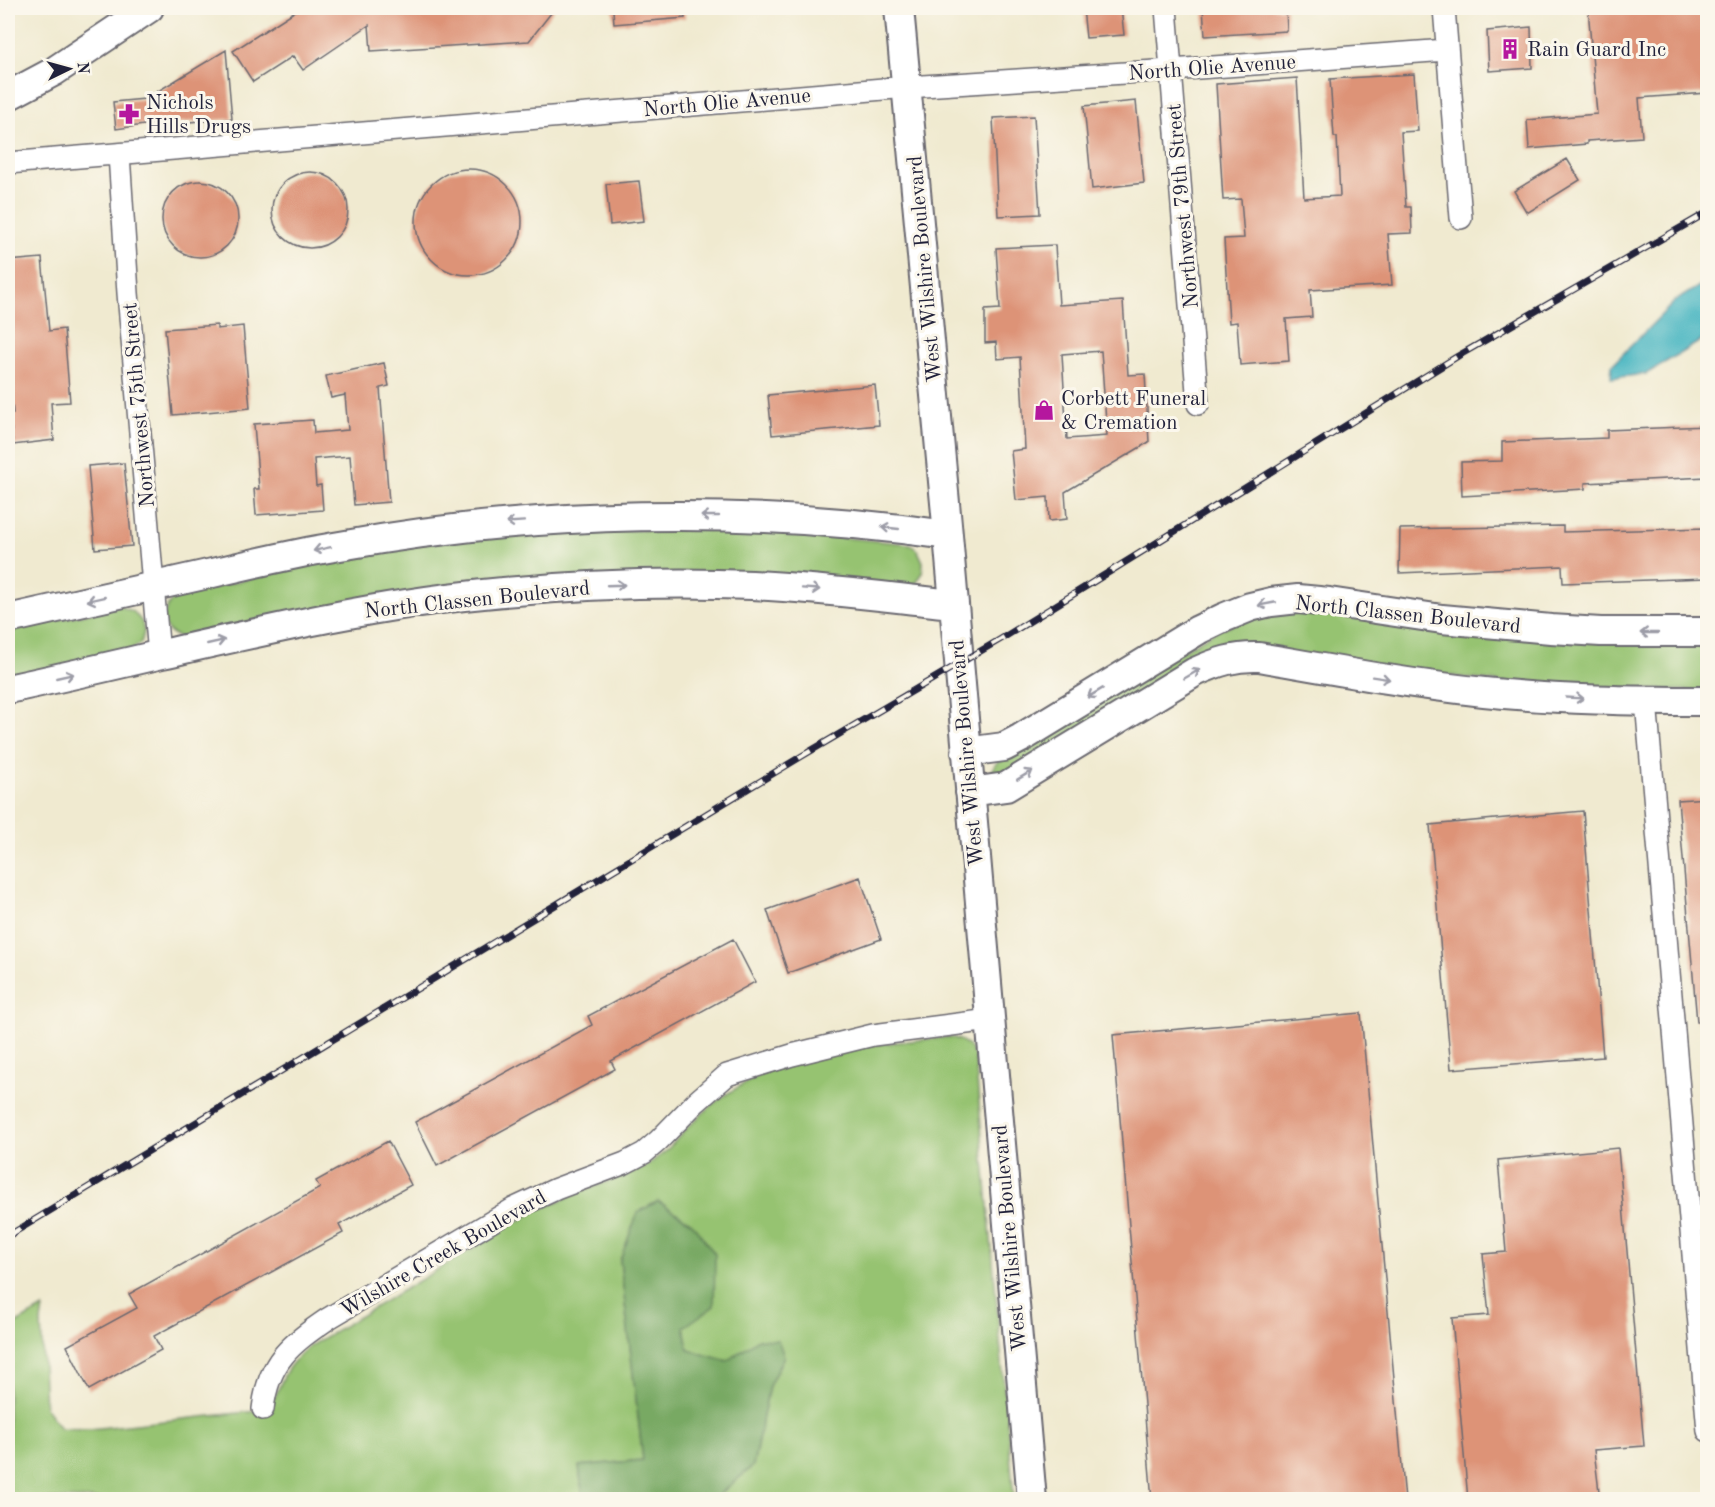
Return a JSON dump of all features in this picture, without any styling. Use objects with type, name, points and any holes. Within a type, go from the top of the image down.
[{"type":"street","points":[[8,96],[53,72],[149,8]]},
{"type":"street","name":"West Wilshire Boulevard","points":[[899,8],[948,535],[1032,1500]]},
{"type":"street","name":"Northwest 79th Street","points":[[1166,8],[1198,404]]},
{"type":"street","points":[[1444,8],[1461,218]]},
{"type":"street","name":"North Olie Avenue","points":[[8,164],[907,87],[1447,50]]},
{"type":"street","name":"Northwest 75th Street","points":[[119,154],[129,304],[159,655]]},
{"type":"street","points":[[8,619],[334,547],[432,531],[510,523],[672,516],[768,518],[867,525],[948,535]]},
{"type":"street","name":"North Classen Boulevard","points":[[8,689],[267,630],[395,606],[483,594],[580,586],[753,585],[953,604]]},
{"type":"street","name":"North Classen Boulevard","points":[[966,752],[1004,747],[1198,630],[1250,607],[1271,602],[1298,600],[1329,602],[1442,619],[1551,630],[1707,632]]},
{"type":"street","points":[[970,792],[1006,787],[1195,672],[1215,662],[1229,659],[1258,657],[1416,684],[1486,692],[1646,701],[1707,700]]},
{"type":"street","points":[[1646,701],[1707,1431]]},
{"type":"street","name":"Wilshire Creek Boulevard","points":[[263,1409],[264,1391],[272,1372],[285,1352],[303,1336],[329,1318],[513,1209],[644,1153],[727,1075],[792,1055],[873,1035],[990,1020]]},
{"type":"green space","points":[[742,528],[910,544],[918,551],[923,562],[922,574],[915,585],[902,589],[709,576],[189,640],[169,631],[164,619],[168,606],[178,595],[331,560],[423,544],[543,533]]},
{"type":"green space","points":[[120,606],[134,612],[142,622],[144,632],[141,643],[131,650],[8,678],[8,631]]},
{"type":"green space","points":[[1275,610],[1707,642],[1707,691],[1525,686],[1256,649],[1003,777],[993,775],[995,764],[1217,630]]},
{"type":"green space","points":[[950,1037],[966,1044],[975,1058],[1014,1499],[714,1499],[753,1466],[769,1386],[784,1356],[758,1339],[727,1361],[688,1350],[684,1327],[620,1260],[643,1460],[579,1466],[583,1499],[8,1499],[8,1328],[43,1308],[41,1322],[45,1407],[60,1428],[90,1429],[257,1411],[274,1398],[288,1369],[308,1347],[534,1212],[646,1166],[666,1151],[713,1104],[764,1072],[848,1047]]},
{"type":"green space","points":[[658,1201],[692,1223],[715,1254],[714,1306],[684,1327],[688,1350],[727,1361],[758,1339],[778,1340],[784,1356],[769,1386],[753,1466],[714,1499],[583,1499],[579,1466],[643,1460],[620,1260],[638,1212]]},
{"type":"water","points":[[1707,281],[1707,337],[1646,374],[1611,378],[1612,365],[1675,301]]},
{"type":"building","points":[[300,8],[555,8],[529,41],[371,51],[369,25],[303,70],[293,56],[253,82],[233,51]]},
{"type":"building","points":[[684,8],[685,18],[614,24],[613,10]]},
{"type":"building","points":[[1083,8],[1121,8],[1124,35],[1086,38]]},
{"type":"building","points":[[1203,8],[1286,8],[1287,31],[1205,36]]},
{"type":"building","points":[[1588,8],[1703,8],[1707,93],[1639,98],[1642,137],[1587,141],[1587,144],[1529,149],[1527,120],[1597,114]]},
{"type":"building","name":"Rain Guard Inc","points":[[1531,27],[1532,68],[1489,71],[1487,31]]},
{"type":"building","points":[[226,50],[232,119],[116,129],[113,102],[145,99]]},
{"type":"building","points":[[1414,74],[1418,131],[1401,132],[1406,207],[1411,207],[1412,233],[1388,234],[1392,285],[1310,290],[1312,317],[1286,319],[1289,361],[1240,365],[1237,322],[1229,323],[1224,239],[1244,238],[1241,199],[1223,200],[1216,84],[1297,78],[1304,198],[1340,196],[1337,137],[1334,137],[1330,79]]},
{"type":"building","points":[[1136,101],[1144,183],[1092,189],[1084,106]]},
{"type":"building","points":[[1034,116],[1040,214],[998,216],[993,118]]},
{"type":"building","points":[[1567,159],[1580,180],[1527,213],[1514,191]]},
{"type":"building","points":[[469,169],[489,173],[506,185],[518,202],[522,222],[518,242],[506,259],[489,271],[469,275],[449,271],[432,259],[420,242],[416,222],[420,202],[432,185],[449,173]]},
{"type":"building","points":[[310,172],[324,175],[337,183],[345,196],[348,210],[345,224],[337,237],[324,245],[310,248],[296,245],[283,237],[275,224],[272,210],[275,196],[283,183],[296,175]]},
{"type":"building","points":[[200,181],[215,184],[227,192],[235,204],[238,219],[235,234],[227,246],[215,254],[200,257],[185,254],[173,246],[165,234],[162,219],[165,204],[173,192],[185,184]]},
{"type":"building","points":[[639,181],[644,221],[610,225],[606,184]]},
{"type":"building","points":[[1055,245],[1059,305],[1123,301],[1128,375],[1145,374],[1149,442],[1065,492],[1067,519],[1049,521],[1048,497],[1016,500],[1011,451],[1025,449],[1020,357],[997,359],[996,342],[985,343],[985,310],[1000,309],[996,248]],"holes":[[[1101,351],[1107,436],[1067,439],[1062,354]]]},
{"type":"building","points":[[42,258],[49,331],[64,329],[70,402],[51,403],[54,440],[13,445],[8,355],[8,261]]},
{"type":"building","points":[[217,325],[217,329],[243,326],[250,408],[173,415],[165,329]]},
{"type":"building","points":[[384,363],[389,386],[380,388],[389,502],[354,505],[350,456],[314,459],[316,486],[321,485],[323,510],[256,515],[254,489],[259,489],[254,424],[313,420],[314,433],[348,430],[345,395],[331,398],[326,376]]},
{"type":"building","points":[[875,385],[879,425],[772,435],[768,395]]},
{"type":"building","points":[[1707,426],[1707,477],[1585,483],[1585,489],[1462,496],[1461,462],[1502,461],[1502,442],[1607,438],[1607,430]]},
{"type":"building","points":[[124,463],[132,546],[95,549],[88,466]]},
{"type":"building","points":[[1563,526],[1563,532],[1707,528],[1707,578],[1563,583],[1562,566],[1399,573],[1400,529]]},
{"type":"building","points":[[1707,798],[1707,1022],[1697,1022],[1678,800]]},
{"type":"building","points":[[1583,811],[1603,1057],[1451,1069],[1430,825]]},
{"type":"building","points":[[860,877],[881,939],[788,973],[767,910]]},
{"type":"building","points":[[733,939],[755,982],[611,1061],[615,1069],[437,1166],[415,1122],[592,1025],[588,1016]]},
{"type":"building","points":[[1361,1013],[1405,1500],[1152,1500],[1113,1035]]},
{"type":"building","points":[[388,1141],[411,1185],[339,1225],[343,1233],[154,1336],[161,1350],[89,1390],[67,1346],[137,1308],[129,1294],[320,1188],[316,1181]]},
{"type":"building","points":[[1618,1148],[1644,1446],[1594,1450],[1600,1500],[1468,1500],[1452,1318],[1489,1315],[1483,1254],[1506,1252],[1498,1160]]},
{"type":"railway","points":[[8,1236],[802,756],[1001,639],[1458,356],[1708,212]]},
{"type":"place","name":"Rain Guard Inc","points":[[1510,49]]},
{"type":"place","name":"Nichols Hills Drugs","points":[[129,114]]},
{"type":"place","name":"Corbett Funeral & Cremation","points":[[1044,410]]}]
